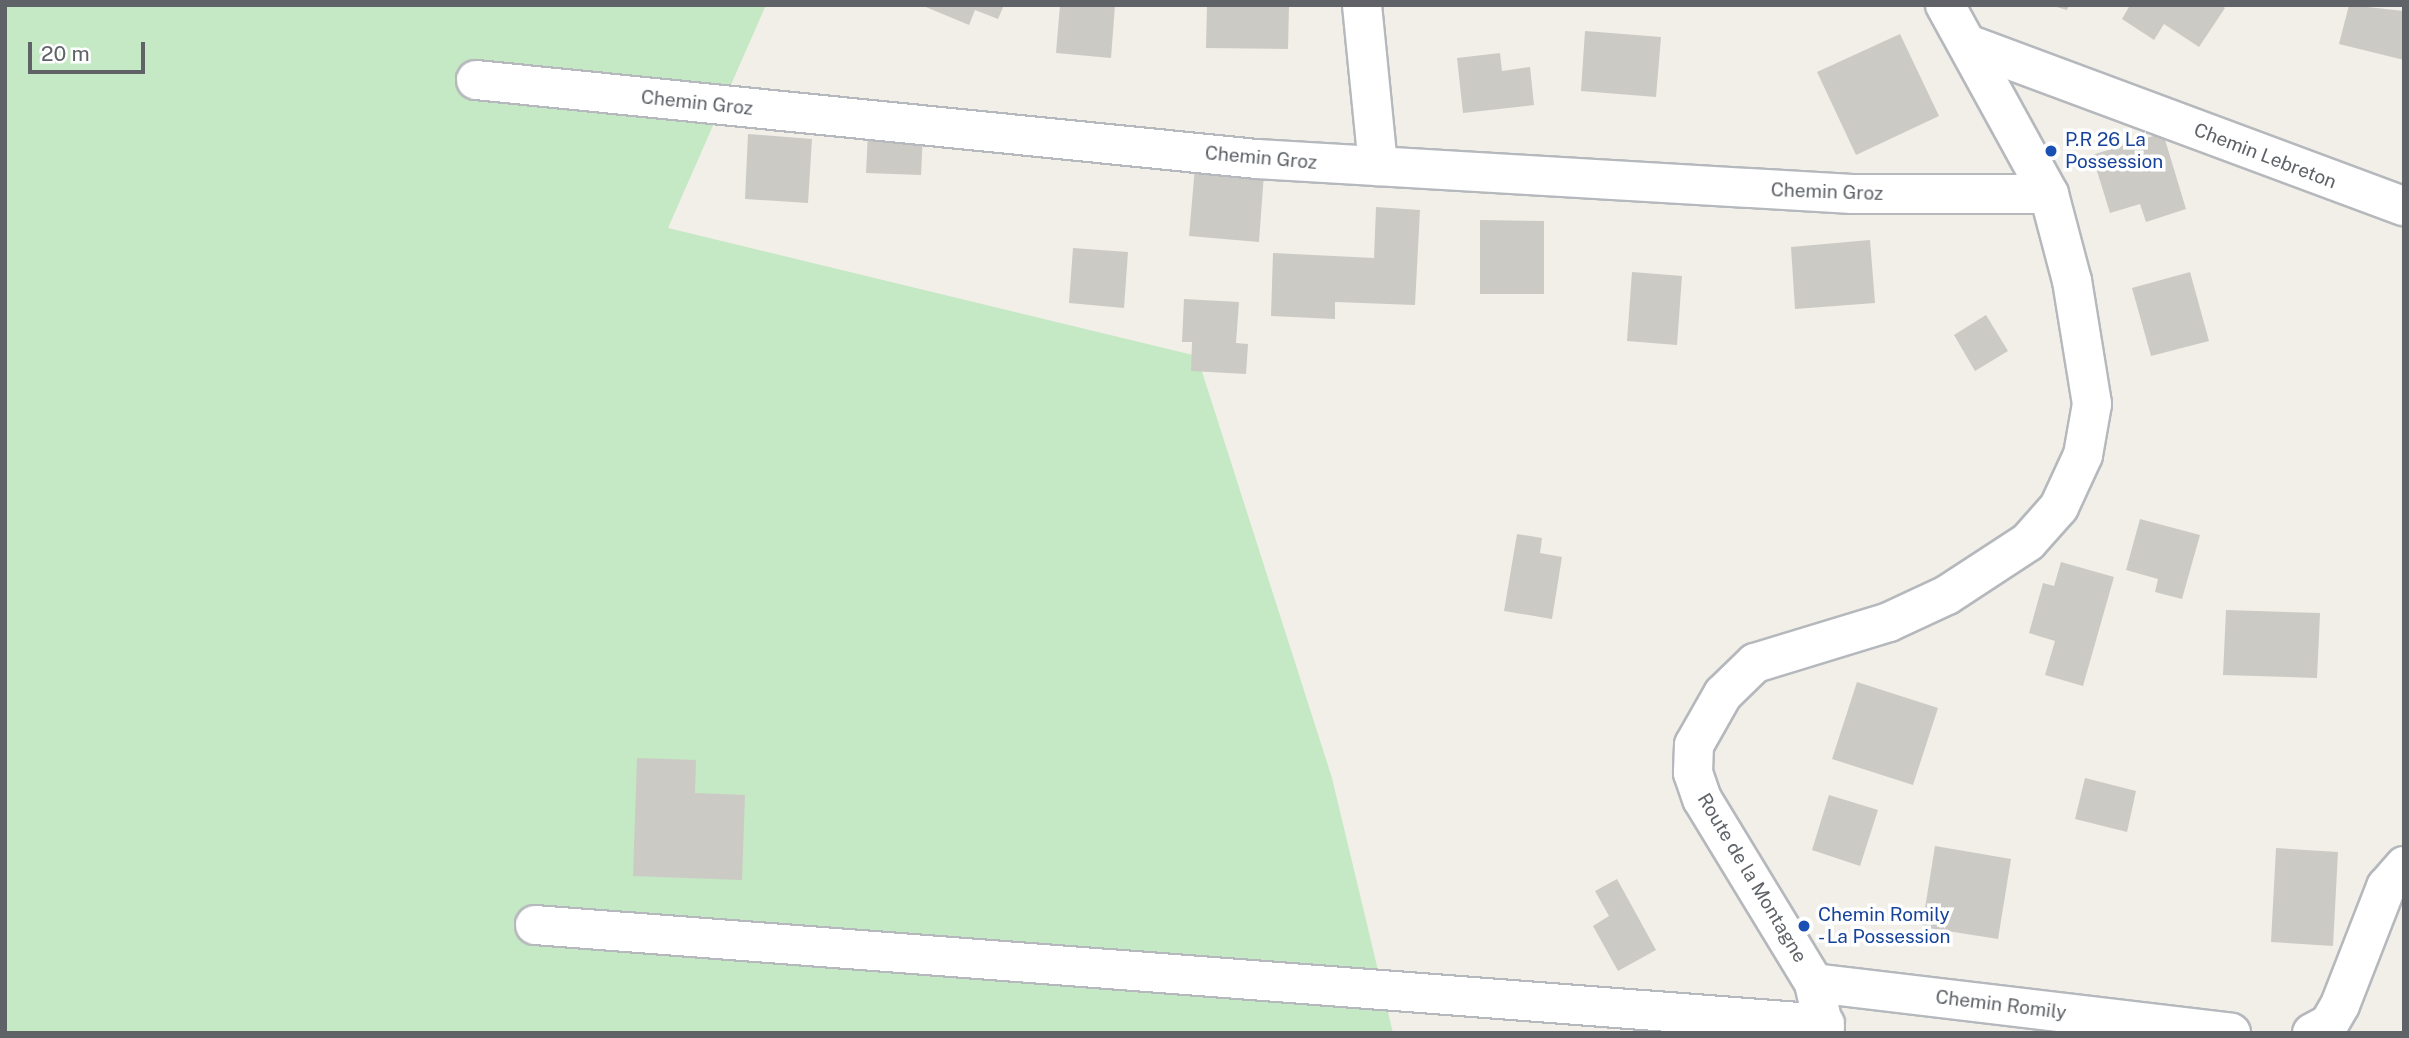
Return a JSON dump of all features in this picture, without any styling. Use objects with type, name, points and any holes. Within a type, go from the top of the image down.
[{"type":"street","points":[[1362,5],[1378,166]]},
{"type":"street","name":"Route de la Montagne","points":[[1825,1028],[1814,983],[1702,799],[1694,745],[1723,695],[1755,663],[1889,622],[1947,595],[2028,542],[2059,507],[2083,455],[2092,404],[2072,281],[2049,194],[1970,44],[1945,5]]},
{"type":"street","name":"Chemin Lebreton","points":[[1970,44],[2404,206]]},
{"type":"street","name":"Chemin Groz","points":[[476,80],[1378,166],[1852,194],[2049,194]]},
{"type":"street","points":[[2312,1033],[2329,1024],[2340,1005],[2386,887],[2404,866]]},
{"type":"street","points":[[534,925],[1825,1028]]},
{"type":"street","name":"Chemin Romily","points":[[1814,983],[2231,1033]]},
{"type":"green space","points":[[5,5],[766,5],[668,228],[1197,356],[1332,778],[1393,1033],[5,1033]]},
{"type":"building","points":[[921,5],[1004,5],[998,19],[975,10],[969,25]]},
{"type":"building","points":[[1060,5],[1115,5],[1111,58],[1056,53]]},
{"type":"building","points":[[1207,5],[1289,5],[1288,49],[1206,48]]},
{"type":"building","points":[[2050,5],[2069,5],[2067,10]]},
{"type":"building","points":[[2130,5],[2220,5],[2225,8],[2199,47],[2164,24],[2154,40],[2122,19]]},
{"type":"building","points":[[2349,5],[2404,11],[2404,60],[2339,44]]},
{"type":"building","points":[[1585,31],[1661,37],[1656,97],[1581,91]]},
{"type":"building","points":[[1900,34],[1939,116],[1856,155],[1817,72]]},
{"type":"building","points":[[1500,53],[1502,71],[1530,67],[1534,105],[1463,113],[1457,58]]},
{"type":"building","points":[[868,131],[923,133],[921,175],[866,173]]},
{"type":"building","points":[[2163,133],[2186,209],[2146,222],[2140,204],[2110,213],[2092,155]]},
{"type":"building","points":[[748,134],[812,139],[808,203],[745,199]]},
{"type":"building","points":[[1195,167],[1264,173],[1259,242],[1189,236]]},
{"type":"building","points":[[1376,207],[1420,210],[1415,305],[1335,302],[1335,319],[1271,316],[1273,253],[1374,258]]},
{"type":"building","points":[[1480,220],[1544,221],[1544,294],[1480,294]]},
{"type":"building","points":[[1870,240],[1875,303],[1795,309],[1791,247]]},
{"type":"building","points":[[1073,248],[1128,252],[1124,308],[1069,303]]},
{"type":"building","points":[[1632,272],[1682,276],[1677,345],[1627,341]]},
{"type":"building","points":[[2190,272],[2209,341],[2151,356],[2132,288]]},
{"type":"building","points":[[1184,299],[1239,302],[1236,343],[1248,344],[1246,374],[1191,371],[1192,342],[1182,342]]},
{"type":"building","points":[[1986,315],[2008,351],[1975,371],[1954,335]]},
{"type":"building","points":[[2140,519],[2200,535],[2182,599],[2155,592],[2158,579],[2126,570]]},
{"type":"building","points":[[1517,534],[1542,538],[1540,553],[1562,557],[1552,619],[1504,611]]},
{"type":"building","points":[[2061,562],[2114,577],[2083,686],[2045,675],[2055,641],[2029,633],[2043,583],[2054,586]]},
{"type":"building","points":[[2226,610],[2320,613],[2317,678],[2223,675]]},
{"type":"building","points":[[1857,682],[1938,708],[1913,785],[1832,759]]},
{"type":"building","points":[[637,758],[696,760],[695,793],[745,795],[742,880],[633,876]]},
{"type":"building","points":[[2085,778],[2136,791],[2127,832],[2075,819]]},
{"type":"building","points":[[1829,795],[1878,810],[1860,866],[1812,850]]},
{"type":"building","points":[[1935,846],[2011,859],[1998,939],[1922,927]]},
{"type":"building","points":[[2276,848],[2338,852],[2333,946],[2271,942]]},
{"type":"building","points":[[1617,879],[1656,950],[1618,971],[1593,926],[1609,916],[1595,891]]},
{"type":"place","name":"P.R 26 La Possession","points":[[2051,151]]},
{"type":"place","name":"Chemin Romily - La Possession","points":[[1804,926]]}]
